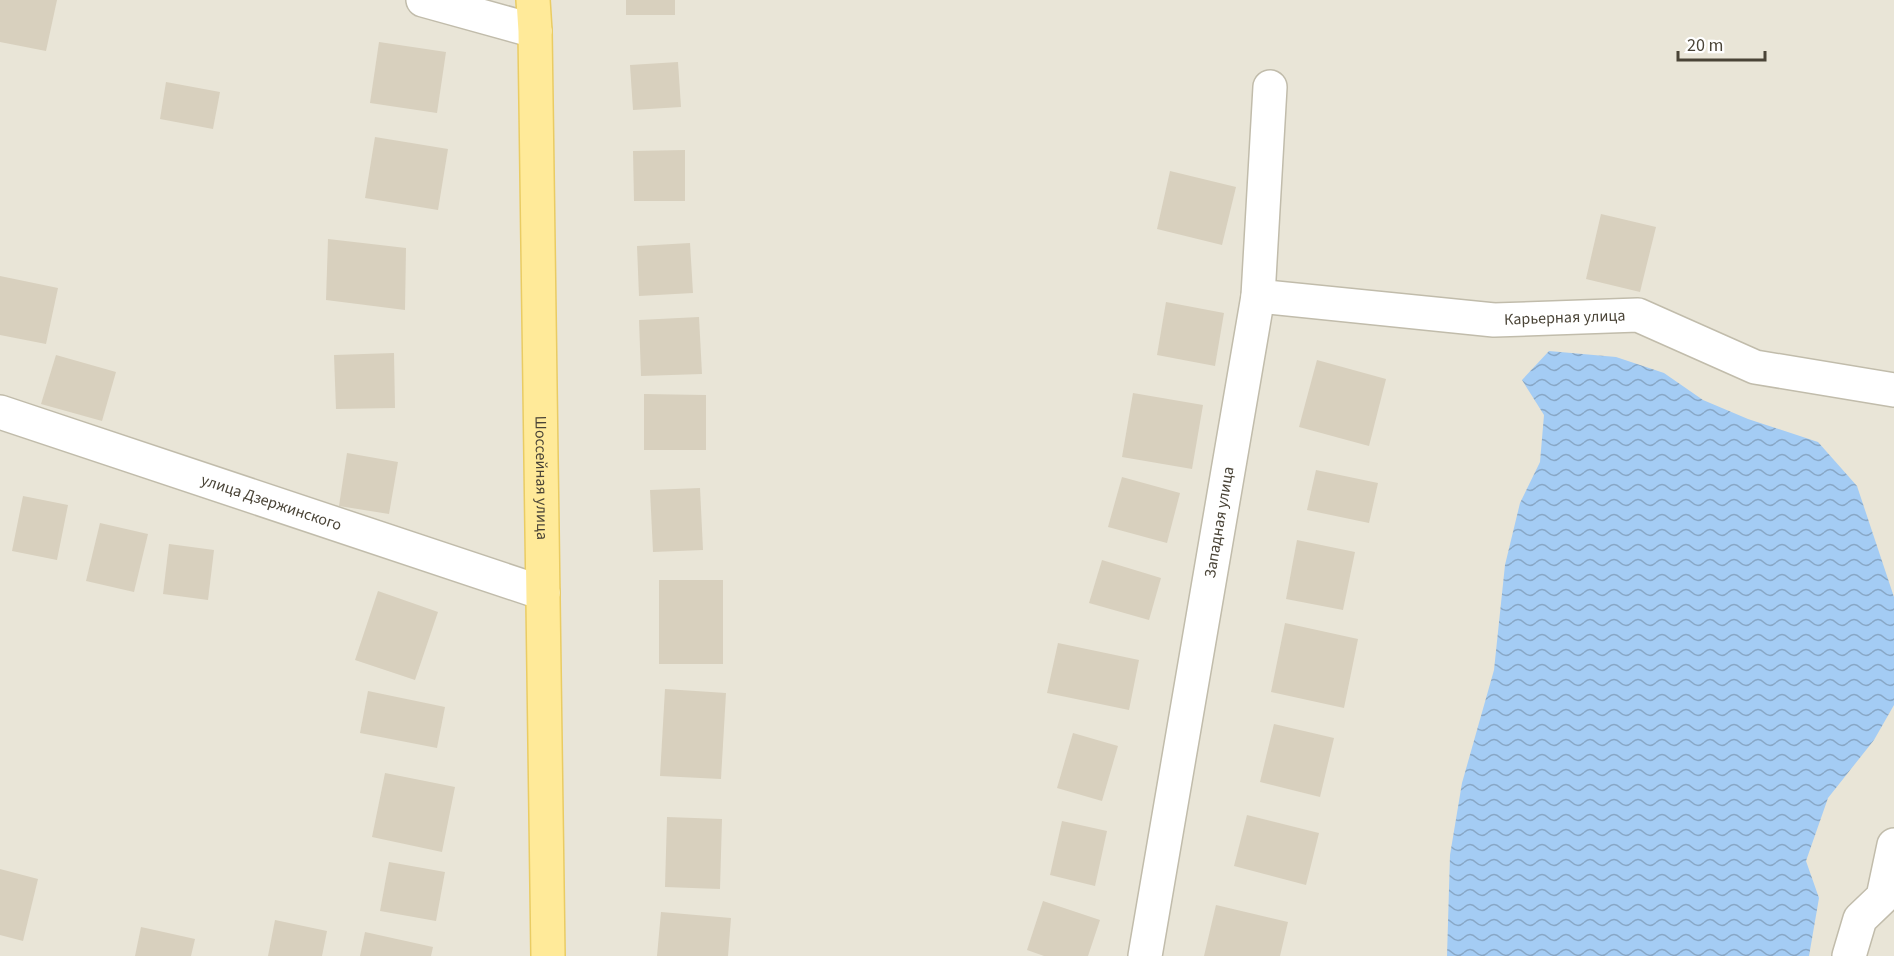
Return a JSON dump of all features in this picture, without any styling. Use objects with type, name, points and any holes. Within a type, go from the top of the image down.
[{"type":"main road","name":"Шоссейная улица","points":[[534,15],[548,956]]},
{"type":"street","points":[[423,0],[534,15]]},
{"type":"street","name":"Западная улица","points":[[1145,956],[1258,296],[1270,87]]},
{"type":"street","name":"Карьерная улица","points":[[1258,296],[1494,320],[1638,315],[1755,367],[1894,390]]},
{"type":"street","name":"улица Дзержинского","points":[[0,412],[543,593]]},
{"type":"street","points":[[1849,956],[1860,919],[1883,897],[1894,845]]},
{"type":"shaded area","points":[[0,0],[1894,0],[1894,956],[0,956]]},
{"type":"water","points":[[1549,351],[1616,357],[1664,373],[1703,400],[1748,419],[1818,442],[1857,486],[1894,597],[1894,705],[1874,740],[1828,798],[1806,861],[1819,898],[1809,956],[1447,956],[1450,855],[1462,783],[1494,670],[1505,565],[1520,503],[1540,462],[1544,415],[1522,380]]},
{"type":"building","points":[[0,0],[57,0],[46,51],[0,42]]},
{"type":"building","points":[[626,0],[675,0],[675,15],[626,15]]},
{"type":"building","points":[[379,42],[446,52],[437,113],[370,103]]},
{"type":"building","points":[[678,62],[681,107],[633,110],[630,65]]},
{"type":"building","points":[[166,82],[220,92],[213,129],[160,119]]},
{"type":"building","points":[[375,137],[448,149],[438,210],[365,198]]},
{"type":"building","points":[[685,150],[685,201],[634,201],[633,151]]},
{"type":"building","points":[[1170,171],[1236,187],[1222,245],[1157,229]]},
{"type":"building","points":[[1601,214],[1656,227],[1640,292],[1586,279]]},
{"type":"building","points":[[328,239],[406,248],[405,310],[326,300]]},
{"type":"building","points":[[690,243],[693,293],[639,296],[637,246]]},
{"type":"building","points":[[0,276],[58,288],[46,344],[0,335]]},
{"type":"building","points":[[1166,302],[1224,313],[1215,366],[1157,355]]},
{"type":"building","points":[[699,317],[702,374],[641,376],[639,320]]},
{"type":"building","points":[[394,353],[395,408],[336,409],[334,355]]},
{"type":"building","points":[[56,355],[116,372],[102,421],[41,404]]},
{"type":"building","points":[[1317,360],[1386,379],[1369,446],[1299,427]]},
{"type":"building","points":[[1133,393],[1203,405],[1192,469],[1122,457]]},
{"type":"building","points":[[644,394],[706,395],[706,450],[644,450]]},
{"type":"building","points":[[347,453],[398,462],[389,514],[339,506]]},
{"type":"building","points":[[1316,470],[1378,483],[1369,523],[1307,510]]},
{"type":"building","points":[[1122,477],[1180,493],[1167,543],[1108,527]]},
{"type":"building","points":[[700,488],[703,550],[653,552],[650,490]]},
{"type":"building","points":[[23,496],[68,505],[57,560],[12,551]]},
{"type":"building","points":[[100,523],[148,534],[134,592],[86,581]]},
{"type":"building","points":[[1297,540],[1355,552],[1343,610],[1286,599]]},
{"type":"building","points":[[169,544],[214,550],[208,600],[163,594]]},
{"type":"building","points":[[1102,560],[1161,578],[1149,620],[1089,603]]},
{"type":"building","points":[[659,580],[723,580],[723,664],[659,664]]},
{"type":"building","points":[[378,591],[438,612],[415,680],[355,660]]},
{"type":"building","points":[[1285,623],[1358,639],[1344,708],[1271,692]]},
{"type":"building","points":[[1058,643],[1139,660],[1129,710],[1047,693]]},
{"type":"building","points":[[665,689],[726,693],[721,779],[660,776]]},
{"type":"building","points":[[368,691],[445,707],[437,748],[360,733]]},
{"type":"building","points":[[1274,724],[1334,738],[1320,797],[1260,782]]},
{"type":"building","points":[[1073,733],[1118,746],[1102,801],[1057,788]]},
{"type":"building","points":[[385,773],[455,787],[442,852],[372,837]]},
{"type":"building","points":[[1247,815],[1319,833],[1306,885],[1234,866]]},
{"type":"building","points":[[667,817],[722,819],[720,889],[665,887]]},
{"type":"building","points":[[1062,821],[1107,831],[1095,886],[1050,875]]},
{"type":"building","points":[[389,862],[445,872],[436,921],[380,911]]},
{"type":"building","points":[[0,869],[38,879],[23,941],[0,935]]},
{"type":"building","points":[[1043,901],[1100,920],[1088,956],[1044,956],[1027,950]]},
{"type":"building","points":[[1216,905],[1288,922],[1280,956],[1204,956]]},
{"type":"building","points":[[661,912],[731,918],[728,956],[657,956]]},
{"type":"building","points":[[275,920],[327,931],[322,956],[268,956]]},
{"type":"building","points":[[141,927],[195,939],[191,956],[135,956]]},
{"type":"building","points":[[365,932],[433,947],[431,956],[360,956]]}]
